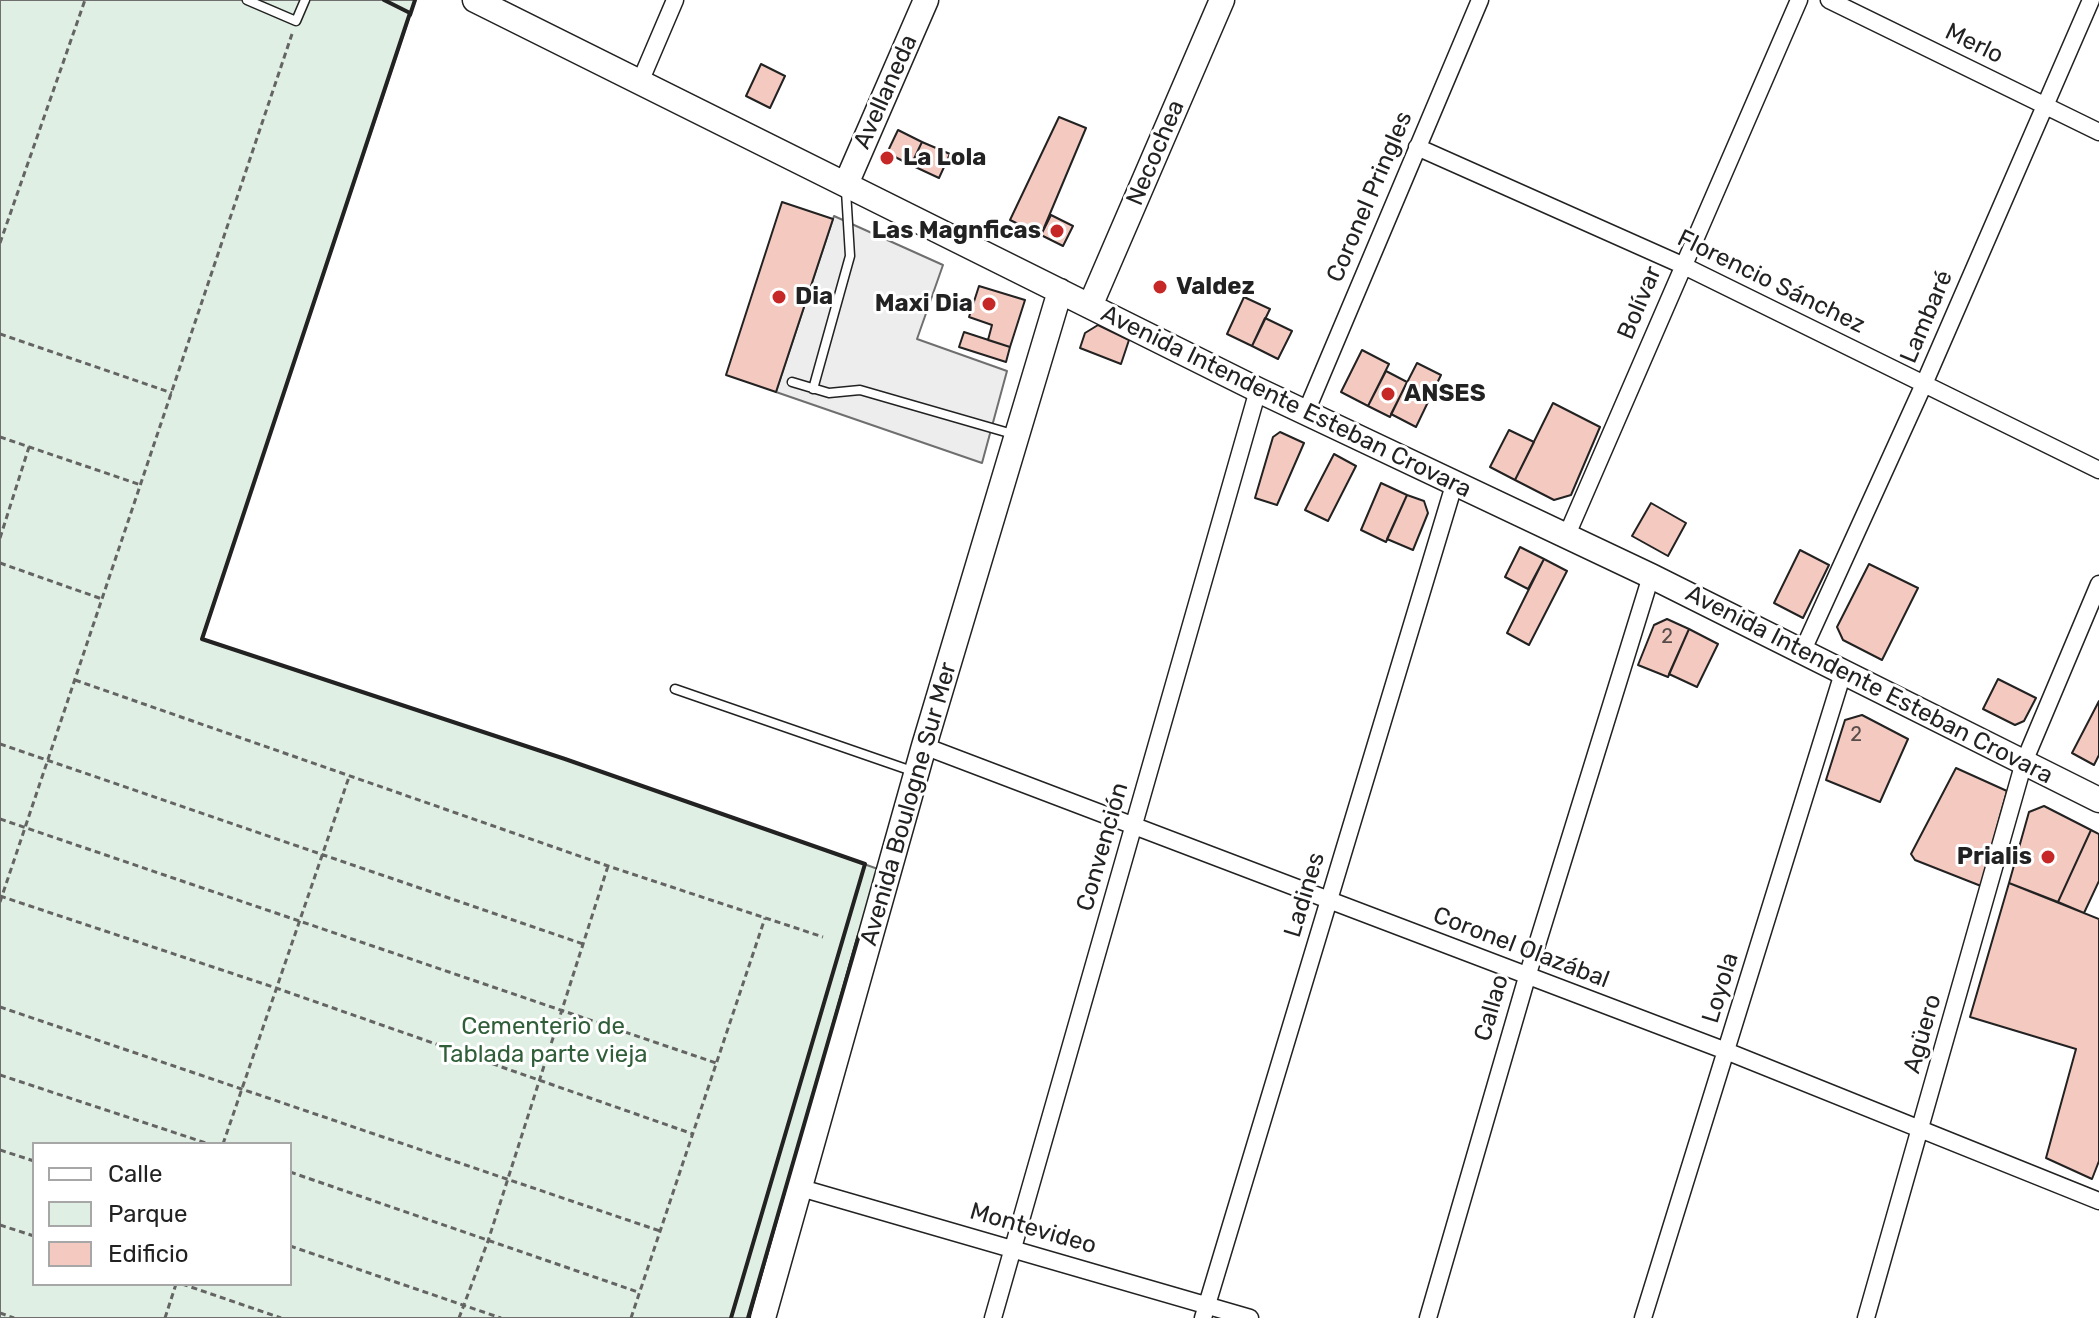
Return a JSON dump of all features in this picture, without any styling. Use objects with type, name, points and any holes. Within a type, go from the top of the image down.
[{"type":"main road","name":"Avenida Intendente Esteban Crovara","points":[[475,0],[1258,390],[1803,650],[1843,673],[2099,800]]},
{"type":"main road","name":"Avellaneda","points":[[846,184],[926,0]]},
{"type":"main road","name":"Necochea","points":[[1090,306],[1222,0]]},
{"type":"main road","name":"Avenida Boulogne Sur Mer","points":[[763,1318],[924,746],[1060,291]]},
{"type":"street","points":[[640,82],[675,0]]},
{"type":"street","name":"Coronel Pringles","points":[[1306,412],[1480,0]]},
{"type":"street","name":"Bolívar","points":[[1566,537],[1799,0]]},
{"type":"street","name":"Merlo","points":[[1829,0],[2099,132]]},
{"type":"street","name":"Lambaré","points":[[1803,650],[1924,384],[2091,0]]},
{"type":"street","name":"Florencio Sánchez","points":[[1417,147],[1682,265],[2099,470]]},
{"type":"street","name":"Convención","points":[[993,1318],[1258,390]]},
{"type":"street","name":"Ladines","points":[[1205,1312],[1454,485]]},
{"type":"street","name":"Callao","points":[[1428,1318],[1527,977],[1651,576]]},
{"type":"street","name":"Agüero","points":[[1866,1318],[2024,762],[2099,584]]},
{"type":"street","name":"Loyola","points":[[1643,1318],[1843,673]]},
{"type":"street","name":"Coronel Olazábal","points":[[924,746],[1726,1051],[2099,1201]]},
{"type":"street","name":"Montevideo","points":[[801,1188],[1014,1248],[1205,1312],[1250,1318]]},
{"type":"lane","points":[[247,0],[296,21],[305,0]]},
{"type":"lane","points":[[813,389],[850,256],[846,184]]},
{"type":"lane","points":[[792,382],[829,393],[860,390],[1017,435]]},
{"type":"lane","points":[[675,689],[917,773]]},
{"type":"path","points":[[0,243],[85,0]]},
{"type":"path","points":[[296,21],[1,898],[276,988],[693,1134]]},
{"type":"path","points":[[0,334],[172,393]]},
{"type":"path","points":[[0,437],[141,485]]},
{"type":"path","points":[[0,538],[29,447]]},
{"type":"path","points":[[0,563],[102,599]]},
{"type":"path","points":[[75,680],[608,866],[823,937]]},
{"type":"path","points":[[0,744],[583,944]]},
{"type":"path","points":[[224,1142],[349,777]]},
{"type":"path","points":[[0,819],[716,1063]]},
{"type":"path","points":[[459,1318],[488,1241],[608,866]]},
{"type":"path","points":[[631,1318],[765,918]]},
{"type":"path","points":[[0,1007],[660,1231]]},
{"type":"path","points":[[0,1075],[203,1142]]},
{"type":"path","points":[[0,1150],[32,1160]]},
{"type":"path","points":[[292,1173],[640,1293]]},
{"type":"path","points":[[0,1225],[32,1235]]},
{"type":"path","points":[[292,1247],[501,1318]]},
{"type":"path","points":[[165,1318],[175,1286]]},
{"type":"path","points":[[188,1286],[281,1318]]},
{"type":"path","points":[[0,1313],[14,1318]]},
{"type":"green space","name":"Cementerio de Tablada parte vieja","points":[[0,0],[415,0],[202,639],[565,759],[878,869],[748,1318],[0,1318]]},
{"type":"shaded area","points":[[834,216],[943,265],[917,339],[1007,371],[982,463],[776,392]]},
{"type":"building","points":[[761,64],[785,76],[770,108],[746,96]]},
{"type":"building","points":[[1059,117],[1086,128],[1041,235],[1010,220]]},
{"type":"building","points":[[898,130],[922,142],[911,165],[887,153]]},
{"type":"building","points":[[922,142],[950,154],[939,178],[911,165]]},
{"type":"building","name":"Dia","points":[[782,202],[833,219],[776,392],[726,375]]},
{"type":"building","name":"Las Magnficas","points":[[1051,215],[1073,226],[1063,246],[1041,235]]},
{"type":"building","points":[[979,286],[1025,300],[1010,347],[988,340],[992,325],[969,317]]},
{"type":"building","points":[[1244,297],[1270,309],[1252,346],[1227,334]]},
{"type":"building","points":[[1265,318],[1292,331],[1278,359],[1252,346]]},
{"type":"building","points":[[1098,325],[1129,340],[1121,364],[1080,348],[1085,333]]},
{"type":"building","points":[[964,332],[1010,347],[1006,362],[959,347]]},
{"type":"building","points":[[1362,350],[1389,364],[1368,406],[1341,392]]},
{"type":"building","points":[[1417,363],[1441,375],[1416,427],[1391,414]]},
{"type":"building","name":"ANSES","points":[[1386,371],[1407,382],[1390,417],[1368,406]]},
{"type":"building","points":[[1553,403],[1600,427],[1571,495],[1554,500],[1515,480]]},
{"type":"building","points":[[1509,430],[1534,442],[1515,480],[1490,467]]},
{"type":"building","points":[[1280,432],[1304,443],[1277,505],[1255,498],[1273,437]]},
{"type":"building","points":[[1334,454],[1356,466],[1328,521],[1305,510]]},
{"type":"building","points":[[1381,483],[1407,495],[1386,542],[1361,530]]},
{"type":"building","points":[[1407,495],[1424,501],[1428,513],[1413,550],[1387,539]]},
{"type":"building","points":[[1651,503],[1686,523],[1668,556],[1632,536]]},
{"type":"building","points":[[1520,547],[1544,559],[1528,589],[1505,577]]},
{"type":"building","points":[[1800,550],[1829,565],[1803,618],[1774,603]]},
{"type":"building","points":[[1544,559],[1567,571],[1529,645],[1507,633]]},
{"type":"building","points":[[1869,564],[1918,588],[1882,660],[1843,640],[1837,627]]},
{"type":"building","points":[[1667,619],[1689,629],[1668,677],[1638,665],[1654,625]]},
{"type":"building","points":[[1689,629],[1718,644],[1697,687],[1669,674]]},
{"type":"building","points":[[1998,679],[2036,698],[2024,721],[2015,725],[1983,709]]},
{"type":"building","points":[[2099,701],[2099,755],[2094,765],[2072,753]]},
{"type":"building","points":[[1862,715],[1908,739],[1880,802],[1826,780],[1845,720]]},
{"type":"building","points":[[1956,768],[2007,791],[1981,886],[1915,860],[1911,854]]},
{"type":"building","name":"Prialis","points":[[2044,806],[2091,830],[2058,902],[2009,883],[2029,812]]},
{"type":"building","points":[[2091,830],[2099,834],[2099,881],[2084,913],[2058,902]]},
{"type":"building","points":[[2009,883],[2099,919],[2099,1161],[2092,1179],[2046,1158],[2076,1049],[1970,1017]]},
{"type":"wall","points":[[384,0],[410,13],[202,639],[565,759],[865,864],[731,1318]]},
{"type":"wall","points":[[410,15],[415,0]]},
{"type":"wall","points":[[748,1318],[859,935]]},
{"type":"place","name":"La Lola","points":[[887,158]]},
{"type":"place","name":"Las Magnficas","points":[[1057,231]]},
{"type":"place","name":"Valdez","points":[[1160,287]]},
{"type":"place","name":"Dia","points":[[779,297]]},
{"type":"place","name":"Maxi Dia","points":[[989,304]]},
{"type":"place","name":"ANSES","points":[[1388,394]]},
{"type":"place","name":"Prialis","points":[[2048,857]]}]
